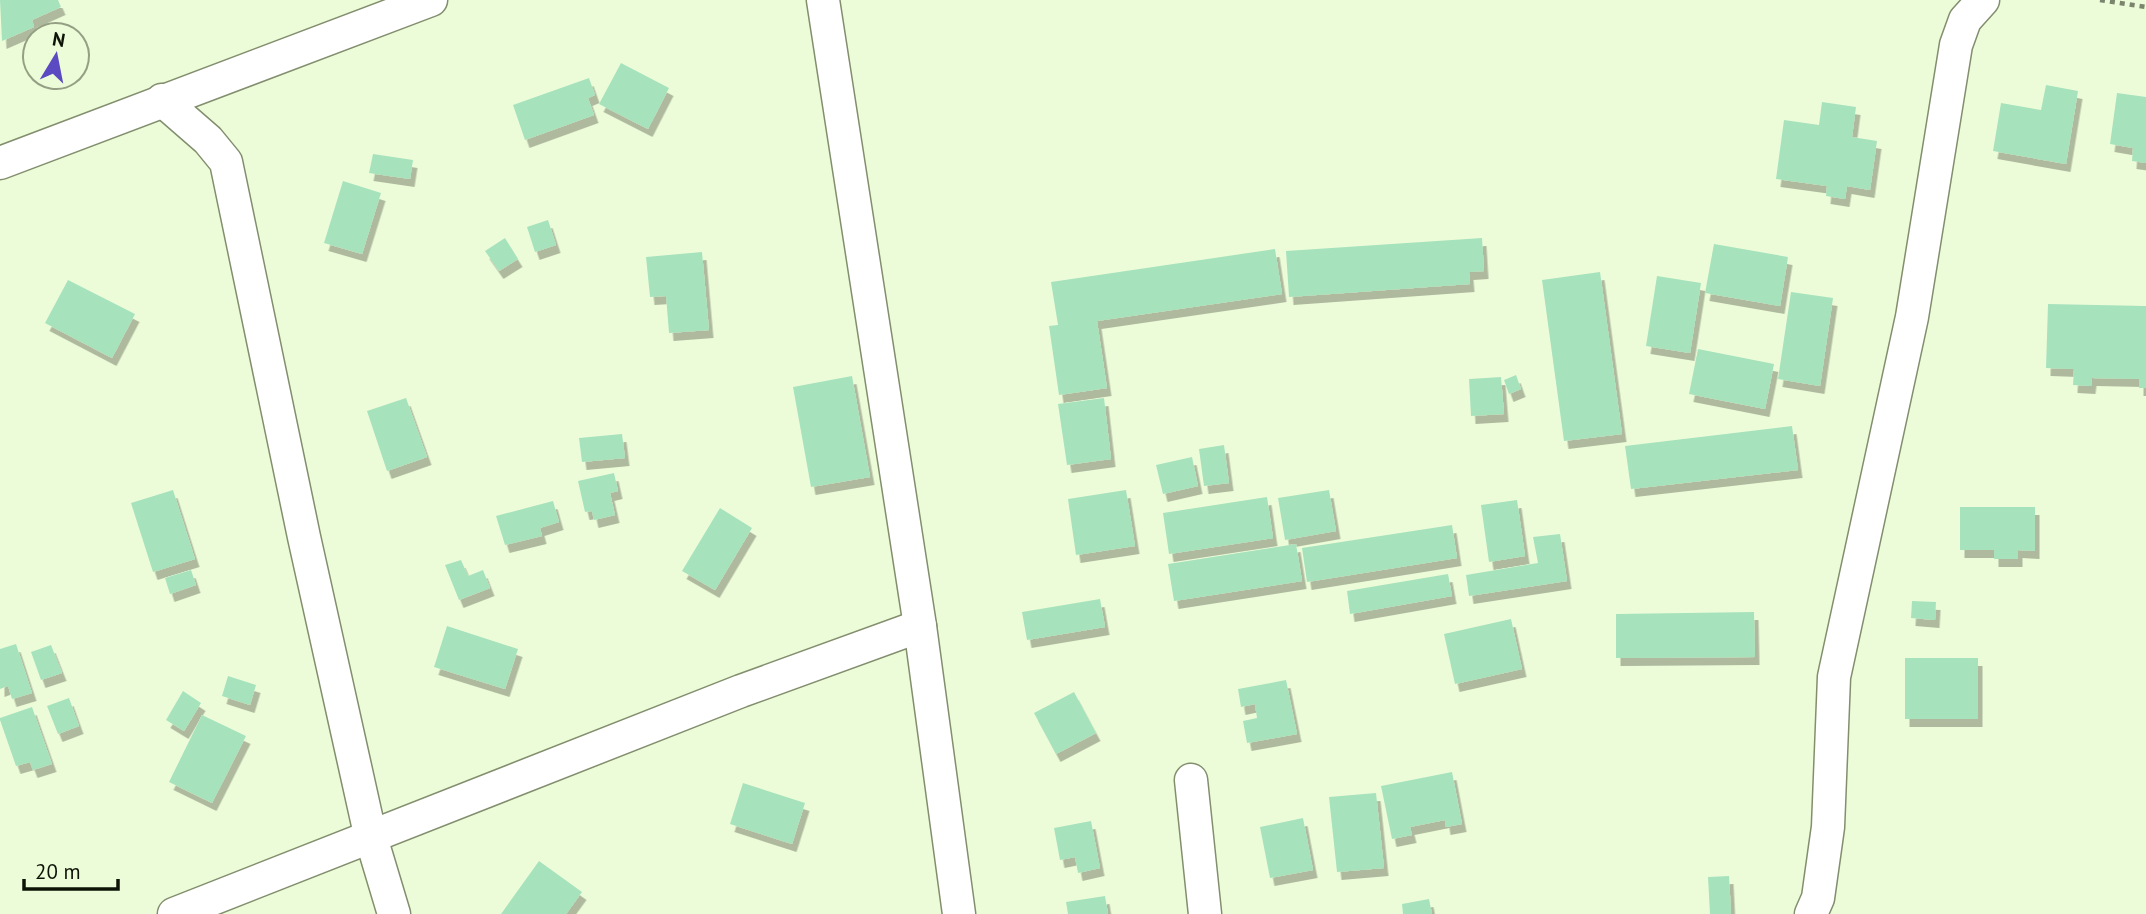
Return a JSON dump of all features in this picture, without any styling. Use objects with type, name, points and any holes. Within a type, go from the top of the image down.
[{"type":"street","points":[[0,163],[431,0]]},
{"type":"street","points":[[823,0],[920,626],[959,914]]},
{"type":"street","points":[[1811,914],[1818,898],[1828,827],[1835,677],[1912,317],[1956,45],[1965,20],[1983,0]]},
{"type":"street","points":[[162,100],[208,140],[226,162],[304,537],[370,834],[394,914]]},
{"type":"street","points":[[174,914],[370,834],[741,691],[920,626]]},
{"type":"street","points":[[1191,780],[1205,914]]},
{"type":"path","points":[[2100,0],[2146,7]]},
{"type":"building","points":[[0,0],[58,0],[61,7],[32,21],[21,21],[21,33],[2,41]]},
{"type":"building","points":[[621,63],[669,88],[648,129],[599,104]]},
{"type":"building","points":[[589,78],[595,95],[588,98],[594,115],[525,140],[513,105]]},
{"type":"building","points":[[2046,85],[2078,91],[2066,164],[1993,151],[2001,103],[2041,110]]},
{"type":"building","points":[[2117,93],[2146,97],[2146,163],[2132,161],[2133,148],[2110,144]]},
{"type":"building","points":[[1822,102],[1856,107],[1852,137],[1877,141],[1870,190],[1847,186],[1845,199],[1826,196],[1827,186],[1776,179],[1784,120],[1819,125]]},
{"type":"building","points":[[373,154],[413,160],[410,179],[369,173]]},
{"type":"building","points":[[343,181],[381,193],[362,254],[324,243]]},
{"type":"building","points":[[548,220],[556,245],[535,252],[527,227]]},
{"type":"building","points":[[505,238],[518,259],[499,271],[485,251]]},
{"type":"building","points":[[1482,238],[1484,271],[1469,272],[1470,284],[1289,297],[1286,251]]},
{"type":"building","points":[[1714,244],[1788,257],[1780,306],[1705,293]]},
{"type":"building","points":[[1275,249],[1282,294],[1097,321],[1107,388],[1059,395],[1049,326],[1058,325],[1051,282]]},
{"type":"building","points":[[702,252],[709,330],[669,333],[666,296],[650,297],[646,257]]},
{"type":"building","points":[[1600,272],[1622,434],[1564,441],[1542,280]]},
{"type":"building","points":[[1657,276],[1701,283],[1690,353],[1646,346]]},
{"type":"building","points":[[68,280],[135,314],[112,358],[45,323]]},
{"type":"building","points":[[1791,292],[1833,298],[1820,386],[1778,379]]},
{"type":"building","points":[[2048,304],[2146,306],[2146,388],[2139,388],[2139,379],[2092,378],[2091,386],[2073,385],[2074,369],[2046,368]]},
{"type":"building","points":[[1698,349],[1774,364],[1765,409],[1689,394]]},
{"type":"building","points":[[1516,375],[1521,389],[1509,394],[1504,380]]},
{"type":"building","points":[[852,376],[870,477],[811,487],[793,387]]},
{"type":"building","points":[[1501,377],[1504,414],[1471,416],[1469,379]]},
{"type":"building","points":[[406,398],[427,457],[387,471],[367,411]]},
{"type":"building","points":[[1104,398],[1111,459],[1067,465],[1058,404]]},
{"type":"building","points":[[1792,426],[1798,470],[1631,489],[1625,446]]},
{"type":"building","points":[[622,434],[625,458],[582,462],[579,438]]},
{"type":"building","points":[[1224,445],[1229,483],[1204,486],[1199,449]]},
{"type":"building","points":[[1192,457],[1198,486],[1163,494],[1156,465]]},
{"type":"building","points":[[614,473],[618,491],[610,493],[615,515],[594,520],[592,511],[585,512],[578,481]]},
{"type":"building","points":[[173,490],[195,559],[153,572],[131,503]]},
{"type":"building","points":[[1126,490],[1135,546],[1076,555],[1068,499]]},
{"type":"building","points":[[1329,490],[1336,531],[1285,540],[1278,498]]},
{"type":"building","points":[[1267,497],[1273,538],[1169,554],[1163,513]]},
{"type":"building","points":[[1517,500],[1525,556],[1489,562],[1481,505]]},
{"type":"building","points":[[553,501],[559,522],[540,528],[542,536],[505,545],[496,516]]},
{"type":"building","points":[[1960,507],[2035,507],[2035,551],[2018,550],[2018,559],[1994,559],[1994,550],[1960,550]]},
{"type":"building","points":[[720,508],[752,528],[715,590],[682,571]]},
{"type":"building","points":[[1452,525],[1457,558],[1307,582],[1302,548]]},
{"type":"building","points":[[1560,534],[1567,581],[1469,596],[1466,575],[1538,563],[1533,537]]},
{"type":"building","points":[[1296,544],[1302,581],[1174,601],[1168,564]]},
{"type":"building","points":[[461,560],[468,576],[483,570],[490,588],[459,600],[445,565]]},
{"type":"building","points":[[191,570],[196,585],[170,594],[165,578]]},
{"type":"building","points":[[1448,574],[1452,596],[1350,614],[1347,591]]},
{"type":"building","points":[[1100,599],[1105,627],[1027,640],[1022,612]]},
{"type":"building","points":[[1912,601],[1936,602],[1935,620],[1911,618]]},
{"type":"building","points":[[1754,612],[1755,657],[1616,658],[1616,614]]},
{"type":"building","points":[[1511,619],[1522,669],[1455,684],[1444,634]]},
{"type":"building","points":[[447,626],[518,649],[505,689],[434,667]]},
{"type":"building","points":[[16,644],[32,693],[12,699],[8,686],[0,689],[0,649]]},
{"type":"building","points":[[51,645],[62,673],[41,680],[31,652]]},
{"type":"building","points":[[1905,658],[1978,658],[1978,719],[1905,719]]},
{"type":"building","points":[[228,676],[256,685],[250,705],[222,696]]},
{"type":"building","points":[[1286,680],[1297,734],[1247,743],[1243,721],[1257,718],[1255,704],[1241,707],[1238,689]]},
{"type":"building","points":[[183,691],[201,703],[184,731],[166,720]]},
{"type":"building","points":[[1074,692],[1096,733],[1056,754],[1034,713]]},
{"type":"building","points":[[69,698],[79,726],[58,734],[47,706]]},
{"type":"building","points":[[32,707],[52,764],[33,770],[30,762],[16,766],[0,720]]},
{"type":"building","points":[[202,715],[246,736],[212,803],[169,782]]},
{"type":"building","points":[[1452,772],[1462,824],[1446,827],[1445,820],[1410,827],[1412,835],[1392,839],[1381,786]]},
{"type":"building","points":[[743,783],[805,803],[792,844],[730,824]]},
{"type":"building","points":[[1376,793],[1384,868],[1337,872],[1329,797]]},
{"type":"building","points":[[1303,818],[1313,870],[1270,878],[1260,827]]},
{"type":"building","points":[[1091,821],[1100,868],[1078,873],[1075,857],[1060,860],[1054,828]]},
{"type":"building","points":[[539,861],[582,892],[566,914],[501,914]]},
{"type":"building","points":[[1729,876],[1731,914],[1710,914],[1708,877]]},
{"type":"building","points":[[1105,896],[1108,914],[1068,914],[1066,902]]},
{"type":"building","points":[[1429,899],[1432,914],[1403,914],[1402,904]]}]
